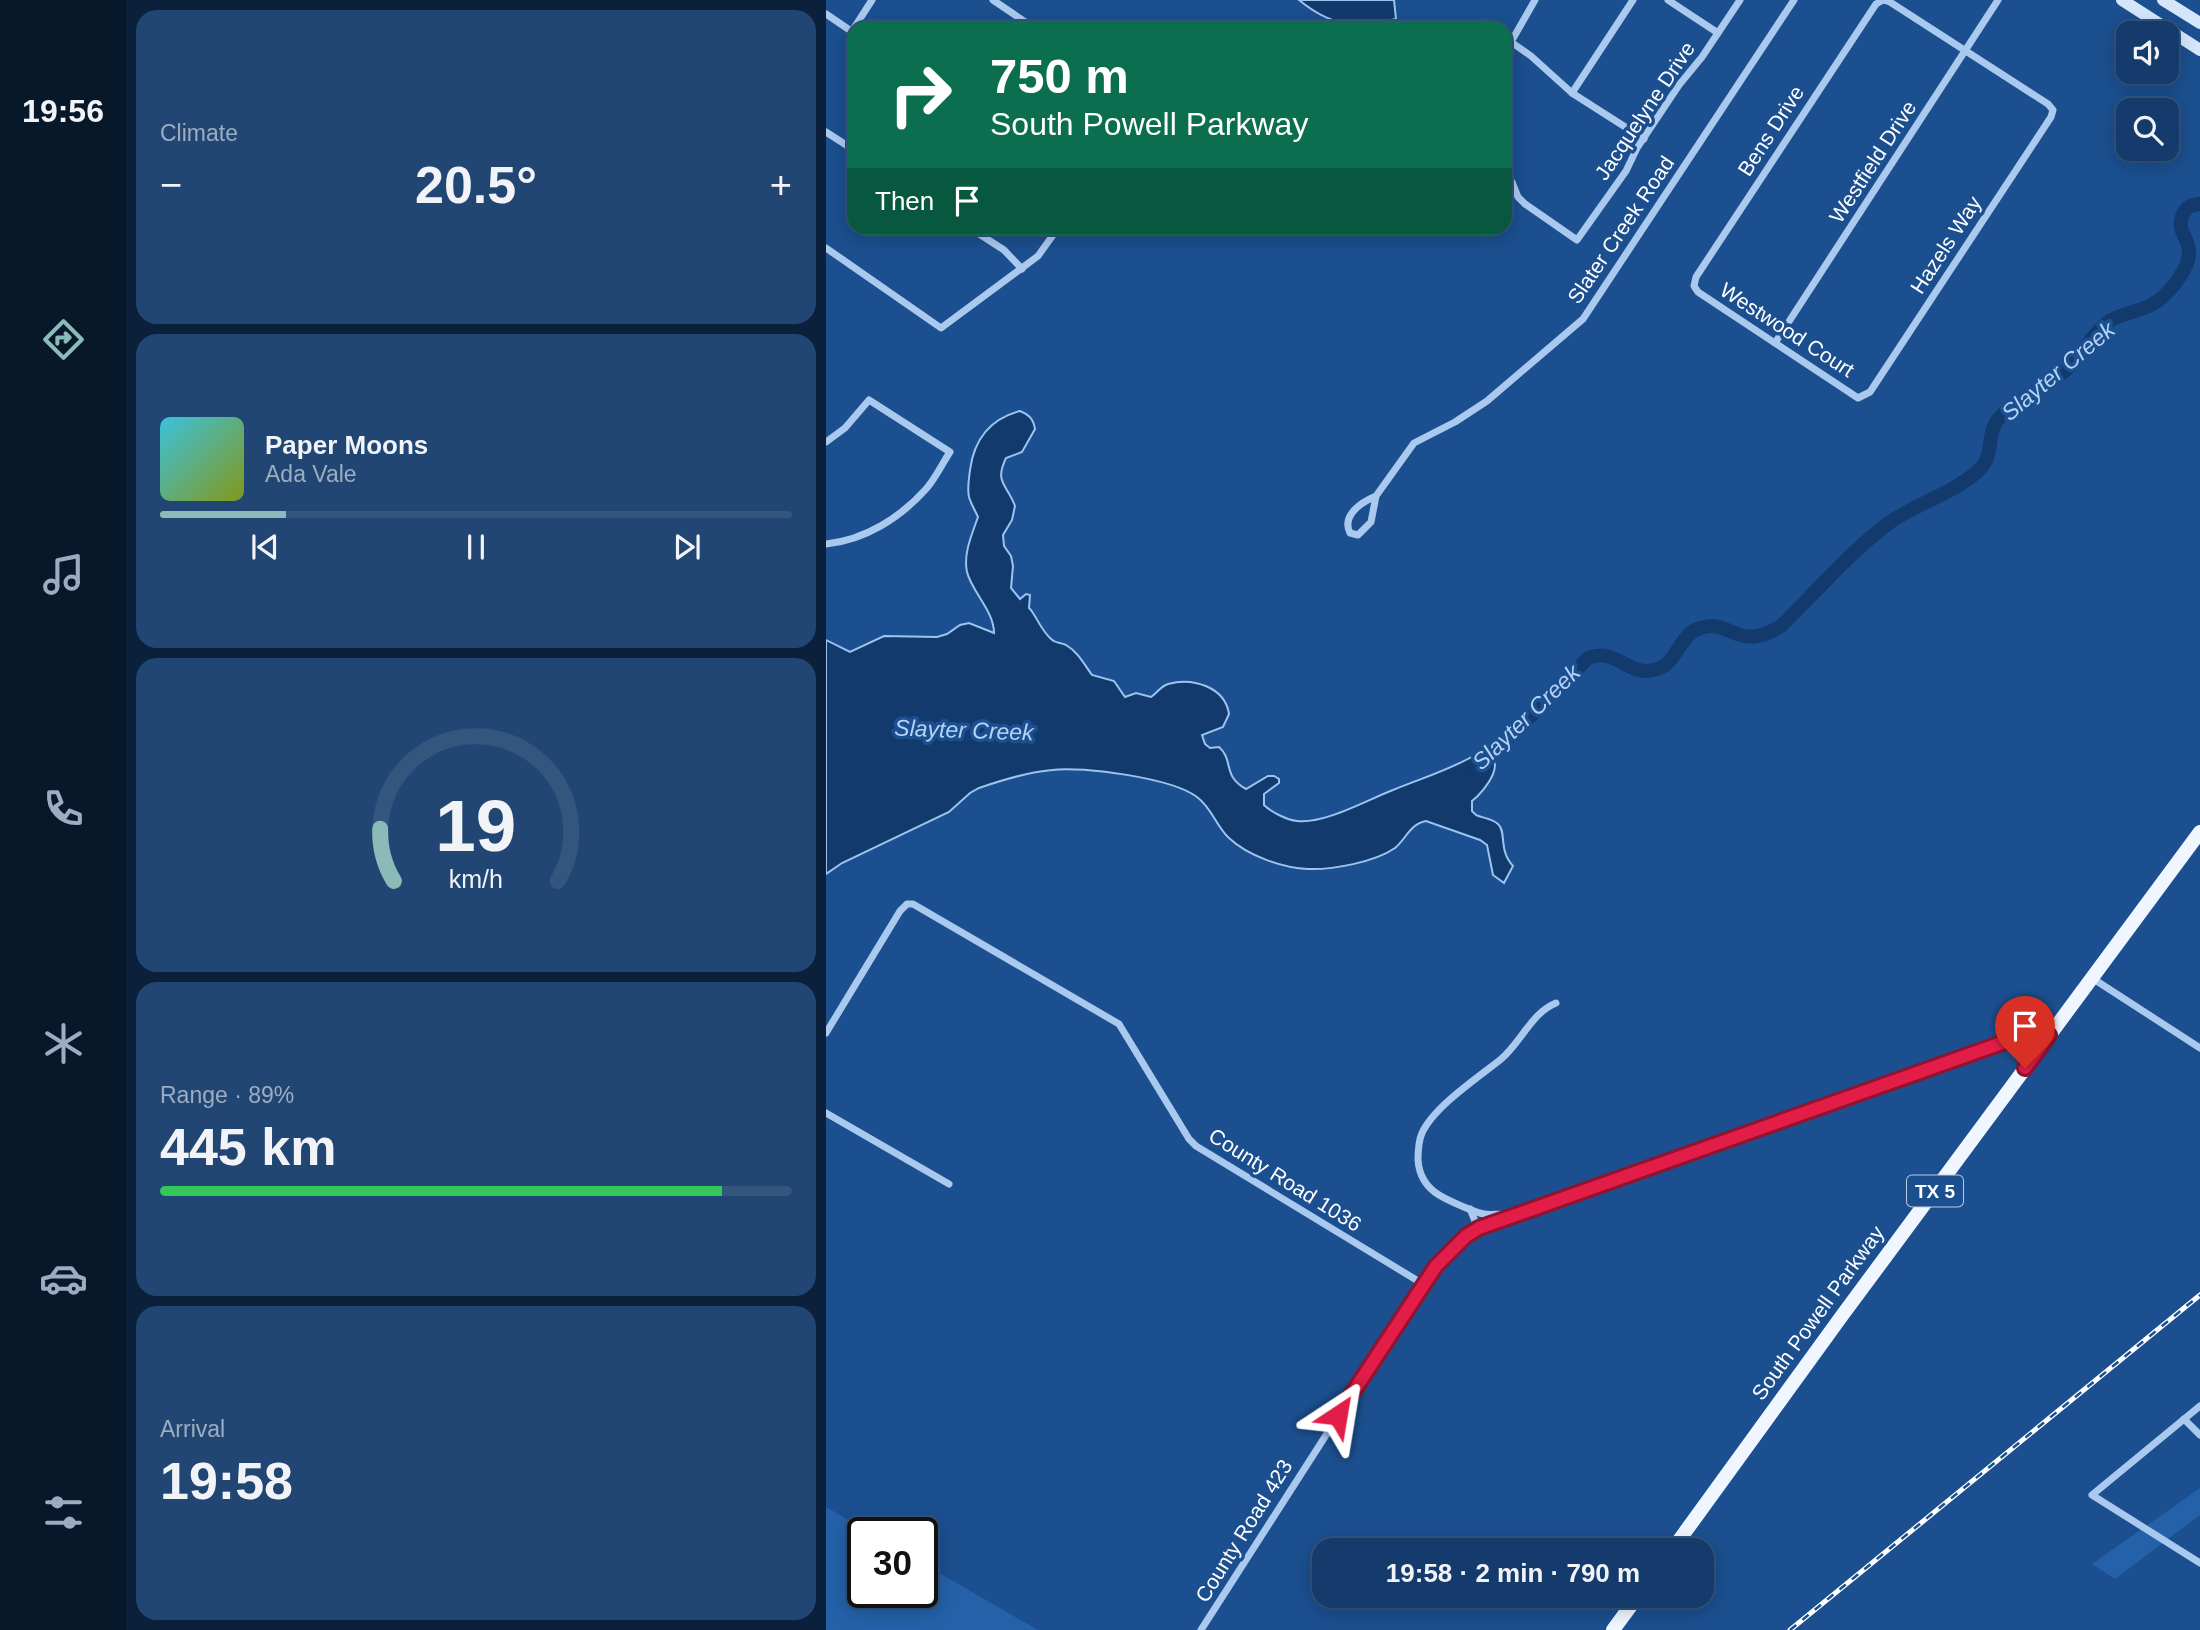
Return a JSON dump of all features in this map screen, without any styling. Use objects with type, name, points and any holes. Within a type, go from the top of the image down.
[{"type":"main road","points":[[2122,0],[2200,50]]},
{"type":"main road","points":[[2163,0],[2200,23]]},
{"type":"main road","name":"South Powell Parkway","points":[[1681,1538],[2200,832]]},
{"type":"main road","points":[[1613,1630],[1629,1608]]},
{"type":"street","points":[[859,21],[872,0]]},
{"type":"street","points":[[993,0],[1024,21]]},
{"type":"street","points":[[1512,40],[1535,0]]},
{"type":"street","points":[[1572,93],[1633,0]]},
{"type":"street","points":[[1668,0],[1718,33]]},
{"type":"street","name":"Jacquelyne Drive","points":[[1512,183],[1518,197],[1525,204],[1577,240],[1740,0]]},
{"type":"street","name":"Slater Creek Road","points":[[1376,496],[1349,517],[1346,526],[1350,533],[1358,535],[1371,522],[1376,496],[1414,443],[1467,415],[1583,319],[1794,0]]},
{"type":"street","points":[[1883,0],[1891,2],[1966,51]]},
{"type":"street","name":"Bens Drive","points":[[1694,286],[1696,277],[1876,4],[1883,0]]},
{"type":"street","name":"Westfield Drive","points":[[1775,343],[1998,0]]},
{"type":"street","points":[[826,14],[847,26]]},
{"type":"street","points":[[1512,43],[1531,55],[1572,93],[1644,139]]},
{"type":"street","name":"Hazels Way","points":[[1864,396],[1870,392],[2051,117],[2053,110],[2048,104],[1966,51]]},
{"type":"street","points":[[826,132],[847,146]]},
{"type":"street","points":[[981,235],[1004,250],[1022,269]]},
{"type":"street","points":[[826,248],[941,328],[1038,256],[1053,235]]},
{"type":"street","name":"Westwood Court","points":[[1694,286],[1698,292],[1858,398],[1864,396]]},
{"type":"street","points":[[826,442],[845,428],[869,400],[950,452],[928,488],[901,514],[870,532],[826,544]]},
{"type":"street","name":"County Road 1036","points":[[826,1033],[900,911],[910,903],[1119,1024],[1189,1139],[1196,1146],[1423,1284]]},
{"type":"street","points":[[2091,977],[2200,1048]]},
{"type":"street","points":[[1511,1216],[1500,1213],[1485,1214],[1441,1196],[1425,1184],[1419,1168],[1418,1146],[1427,1124],[1513,1048],[1542,1011],[1556,1003]]},
{"type":"street","name":"County Road 423","points":[[1201,1630],[1423,1284],[1451,1248],[1473,1231],[2033,1032],[2049,1035]]},
{"type":"street","points":[[826,1113],[949,1184]]},
{"type":"street","points":[[1470,1208],[1475,1221],[1473,1231]]},
{"type":"street","points":[[2200,1406],[2092,1495],[2200,1563]]},
{"type":"street","points":[[2184,1419],[2200,1435]]},
{"type":"shaded area","points":[[2200,1488],[2200,1515],[2115,1579],[2092,1564]]},
{"type":"shaded area","points":[[826,1507],[847,1519],[847,1608],[938,1608],[938,1572],[1038,1630],[826,1630]]},
{"type":"water","points":[[1299,0],[1394,0],[1396,19],[1337,21]]},
{"type":"water","points":[[1020,411],[1030,417],[1035,429],[1022,452],[1006,458],[1001,473],[1015,506],[1012,520],[1003,535],[1004,546],[1011,556],[1013,566],[1011,588],[1020,599],[1026,594],[1030,595],[1029,608],[1051,639],[1074,651],[1092,675],[1114,681],[1125,697],[1136,693],[1151,697],[1166,685],[1178,682],[1197,683],[1215,691],[1226,705],[1229,714],[1223,727],[1202,735],[1205,744],[1210,748],[1219,747],[1234,779],[1246,789],[1268,776],[1279,779],[1279,783],[1264,794],[1264,805],[1293,820],[1308,821],[1333,815],[1477,754],[1488,756],[1495,766],[1493,773],[1484,789],[1472,801],[1472,811],[1501,827],[1504,848],[1513,866],[1504,883],[1493,875],[1487,845],[1426,821],[1412,828],[1395,848],[1387,853],[1341,866],[1298,868],[1266,860],[1237,844],[1225,833],[1202,801],[1185,790],[1127,775],[1066,769],[1024,774],[979,788],[949,812],[842,863],[826,874],[826,640],[850,652],[884,636],[937,637],[969,623],[994,633],[987,609],[967,572],[967,551],[978,517],[969,497],[969,480],[975,449],[985,432],[1000,419]]},
{"type":"waterway","name":"Slayter Creek","points":[[1476,768],[1588,658],[1607,656],[1637,670],[1654,670],[1668,662],[1687,637],[1700,628],[1719,627],[1754,637],[1781,626],[1875,534],[1899,516],[1960,484],[1980,469],[1987,457],[1993,429],[2001,416],[2066,370],[2102,327],[2124,314],[2153,304],[2165,295],[2188,260],[2189,248],[2181,225],[2183,214],[2190,206],[2200,204]]},
{"type":"railway","points":[[1790,1630],[2200,1295]]},
{"type":"route","points":[[1338,1415],[1436,1266],[1451,1248],[1479,1228],[2033,1032],[2049,1035],[2025,1068]]}]
